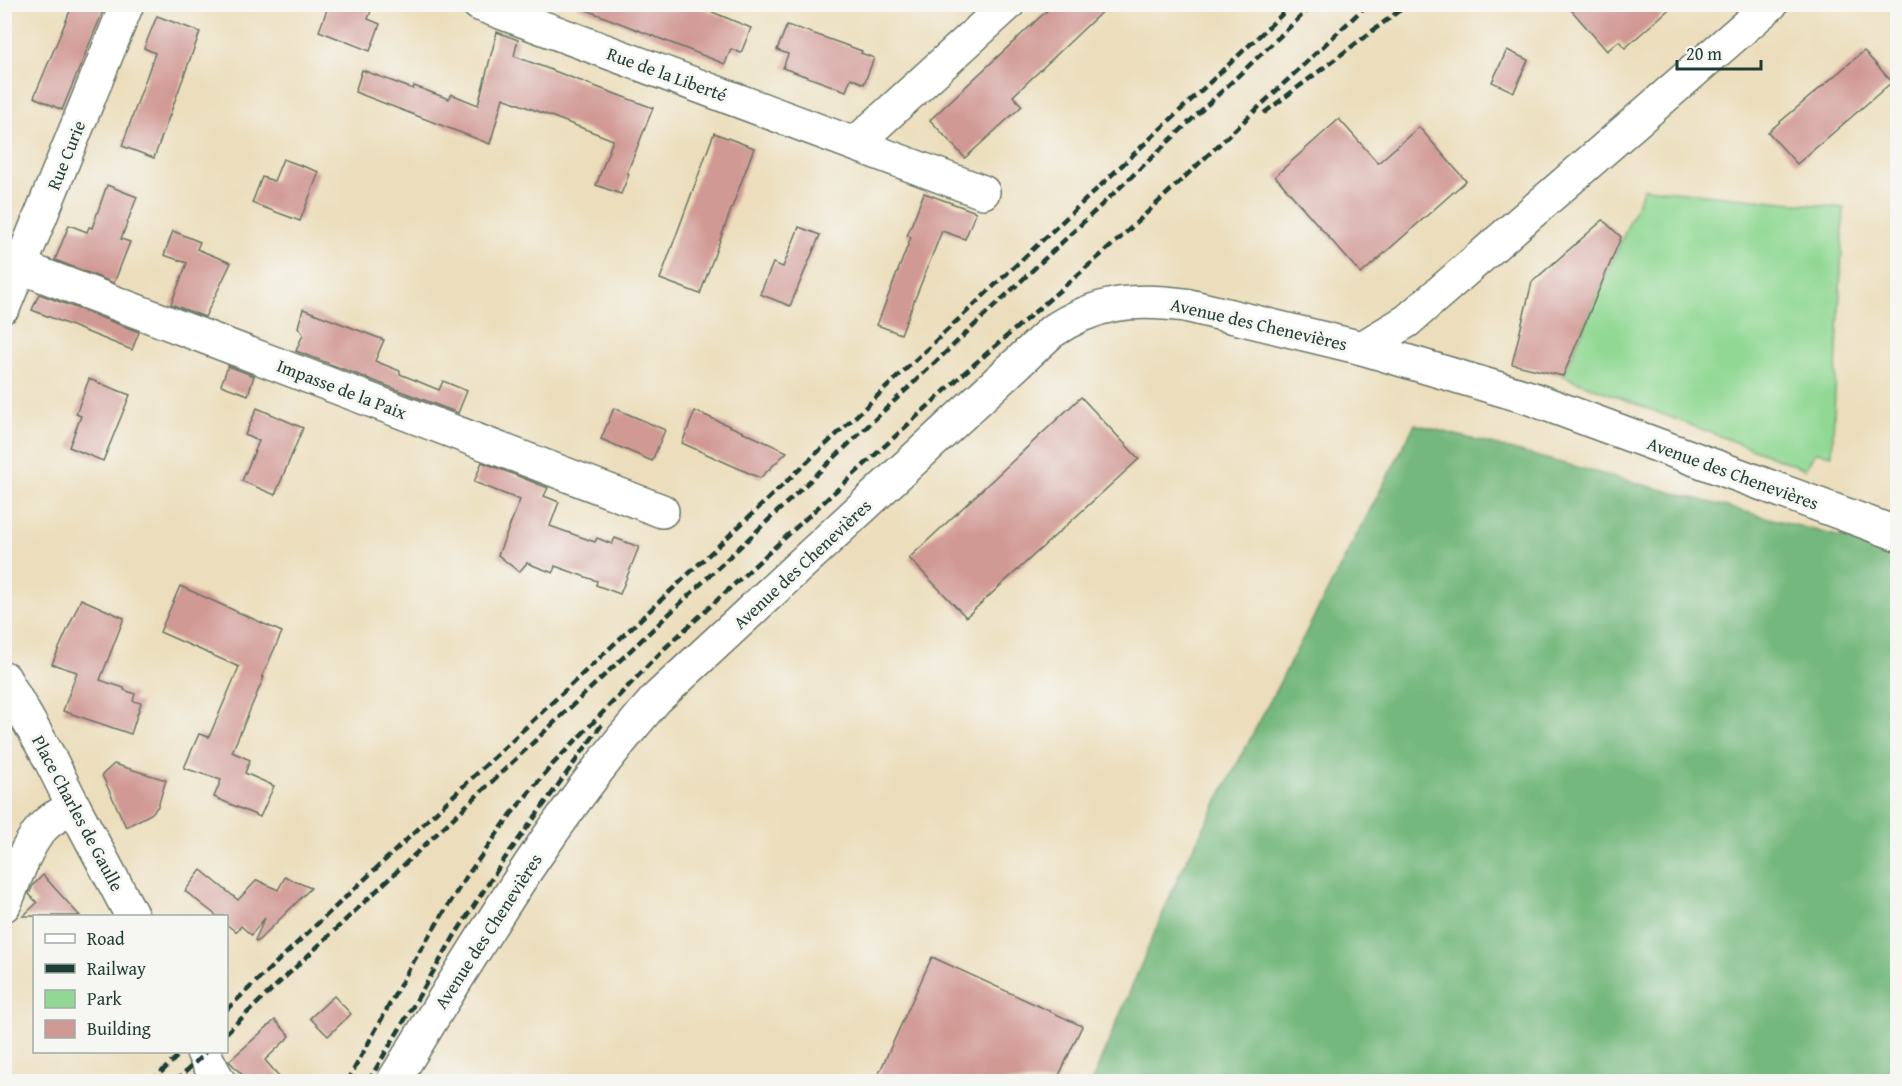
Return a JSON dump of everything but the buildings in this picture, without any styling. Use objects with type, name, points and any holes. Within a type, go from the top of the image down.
[{"type":"street","name":"Rue Curie","points":[[4,306],[127,4]]},
{"type":"street","name":"Rue de la Liberté","points":[[479,4],[983,192]]},
{"type":"street","points":[[855,144],[1008,4]]},
{"type":"street","name":"Avenue des Chenevières","points":[[1362,348],[1407,321],[1771,4]]},
{"type":"street","name":"Impasse de la Paix","points":[[21,267],[662,511]]},
{"type":"street","name":"Avenue des Chenevières","points":[[393,1082],[502,905],[614,749],[641,716],[676,680],[1051,332],[1071,318],[1091,310],[1114,304],[1157,301],[1185,305],[1362,348],[1530,398],[1898,534]]},
{"type":"street","name":"Place Charles de Gaulle","points":[[4,678],[50,757],[131,915]]},
{"type":"street","points":[[4,905],[37,834],[46,823],[74,807]]},
{"type":"green space","points":[[1644,188],[1844,208],[1832,455],[1816,452],[1805,469],[1563,376]]},
{"type":"green space","points":[[1415,424],[1897,552],[1897,1081],[1092,1081],[1179,875]]},
{"type":"railway","points":[[228,1008],[1293,4]]},
{"type":"railway","points":[[228,1031],[1314,4]]},
{"type":"railway","points":[[347,1082],[410,967],[464,880],[512,813],[552,765],[665,648],[963,374],[1118,240],[1368,4]]},
{"type":"railway","points":[[1264,113],[1408,4]]},
{"type":"railway","points":[[368,1082],[455,935],[503,861],[603,723]]},
{"type":"railway","points":[[151,1082],[181,1053]]},
{"type":"railway","points":[[175,1082],[205,1053]]}]
